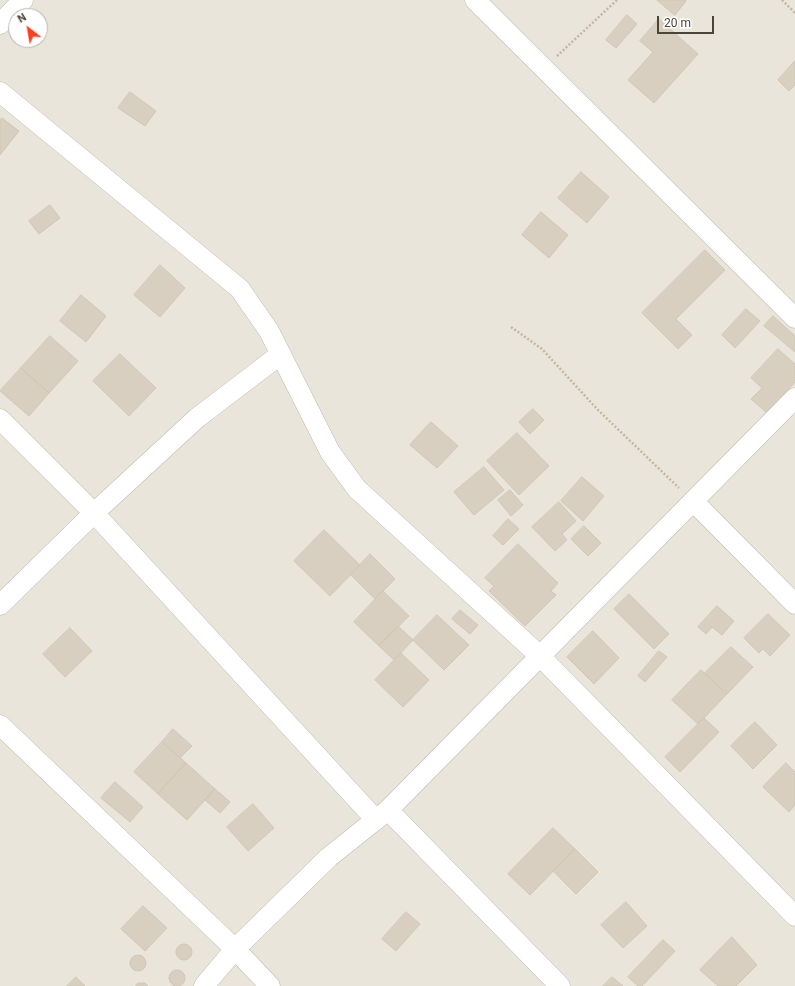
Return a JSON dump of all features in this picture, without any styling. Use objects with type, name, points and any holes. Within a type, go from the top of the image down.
[{"type":"street","points":[[0,24],[22,0]]},
{"type":"street","points":[[475,0],[795,318]]},
{"type":"street","points":[[0,92],[240,289],[269,331],[330,452],[357,489],[540,656],[795,916]]},
{"type":"street","points":[[0,604],[197,418],[281,354]]},
{"type":"street","points":[[204,986],[235,949],[329,857],[382,815],[694,502],[795,398]]},
{"type":"street","points":[[0,419],[94,514],[382,815],[560,986]]},
{"type":"street","points":[[694,502],[795,604]]},
{"type":"street","points":[[0,725],[235,949],[270,986]]},
{"type":"path","points":[[544,68],[617,0]]},
{"type":"path","points":[[782,0],[795,13]]},
{"type":"path","points":[[511,327],[542,349],[598,410],[694,502]]},
{"type":"shaded area","points":[[0,0],[795,0],[795,986],[0,986]]},
{"type":"building","points":[[657,0],[685,0],[686,1],[675,15]]},
{"type":"building","points":[[627,15],[637,24],[616,48],[606,40]]},
{"type":"building","points":[[659,19],[698,54],[654,103],[628,80],[653,52],[640,41]]},
{"type":"building","points":[[795,61],[795,85],[789,91],[778,80]]},
{"type":"building","points":[[130,92],[156,111],[145,126],[118,108]]},
{"type":"building","points":[[2,118],[19,131],[0,155],[0,121]]},
{"type":"building","points":[[581,172],[609,197],[587,223],[558,198]]},
{"type":"building","points":[[50,205],[60,218],[39,234],[29,221]]},
{"type":"building","points":[[541,212],[568,235],[549,258],[522,235]]},
{"type":"building","points":[[705,250],[725,270],[676,319],[692,335],[678,349],[642,313]]},
{"type":"building","points":[[160,265],[185,288],[160,317],[134,295]]},
{"type":"building","points":[[81,295],[106,316],[86,342],[60,321]]},
{"type":"building","points":[[746,309],[760,321],[735,348],[722,335]]},
{"type":"building","points":[[773,316],[795,336],[795,352],[764,326]]},
{"type":"building","points":[[50,336],[78,361],[49,393],[21,368]]},
{"type":"building","points":[[778,349],[795,364],[795,382],[767,413],[751,399],[762,388],[751,378]]},
{"type":"building","points":[[120,354],[156,388],[129,416],[93,381]]},
{"type":"building","points":[[21,368],[49,393],[29,416],[0,391]]},
{"type":"building","points":[[533,409],[544,420],[530,434],[519,422]]},
{"type":"building","points":[[431,422],[458,446],[437,468],[410,445]]},
{"type":"building","points":[[517,433],[549,466],[519,495],[487,461]]},
{"type":"building","points":[[484,467],[504,490],[474,515],[454,492]]},
{"type":"building","points":[[582,477],[604,496],[583,521],[561,501]]},
{"type":"building","points":[[510,490],[523,505],[511,516],[498,500]]},
{"type":"building","points":[[559,502],[576,521],[562,534],[567,540],[555,551],[532,527]]},
{"type":"building","points":[[508,519],[519,529],[503,545],[493,536]]},
{"type":"building","points":[[584,526],[601,543],[588,556],[571,539]]},
{"type":"building","points":[[324,530],[360,565],[330,596],[294,561]]},
{"type":"building","points":[[518,544],[558,583],[551,591],[556,595],[525,626],[489,591],[494,586],[485,578]]},
{"type":"building","points":[[370,554],[395,579],[375,599],[351,575]]},
{"type":"building","points":[[383,591],[409,616],[379,646],[354,622]]},
{"type":"building","points":[[629,594],[669,634],[654,649],[614,609]]},
{"type":"building","points":[[717,606],[734,621],[722,635],[712,627],[706,634],[698,627]]},
{"type":"building","points":[[460,610],[478,625],[470,634],[452,619]]},
{"type":"building","points":[[768,614],[790,635],[770,656],[763,649],[759,653],[744,638]]},
{"type":"building","points":[[437,615],[469,645],[444,670],[413,640]]},
{"type":"building","points":[[398,626],[413,640],[394,660],[379,646]]},
{"type":"building","points":[[70,628],[92,651],[65,677],[43,654]]},
{"type":"building","points":[[593,631],[619,658],[594,684],[567,657]]},
{"type":"building","points":[[731,647],[753,667],[727,694],[705,673]]},
{"type":"building","points":[[659,651],[667,657],[645,682],[638,676]]},
{"type":"building","points":[[401,653],[429,680],[403,707],[375,680]]},
{"type":"building","points":[[701,670],[727,694],[698,724],[672,700]]},
{"type":"building","points":[[704,718],[719,732],[680,772],[665,757]]},
{"type":"building","points":[[755,722],[777,745],[753,769],[731,746]]},
{"type":"building","points":[[173,729],[192,746],[180,758],[162,742]]},
{"type":"building","points":[[162,742],[186,763],[158,794],[134,772]]},
{"type":"building","points":[[186,763],[215,789],[187,820],[158,794]]},
{"type":"building","points":[[786,763],[795,772],[795,805],[789,812],[763,787]]},
{"type":"building","points":[[115,782],[143,807],[130,822],[101,798]]},
{"type":"building","points":[[215,789],[230,802],[220,813],[205,800]]},
{"type":"building","points":[[253,804],[274,828],[248,851],[227,827]]},
{"type":"building","points":[[553,828],[575,849],[530,895],[508,874]]},
{"type":"building","points":[[575,849],[598,872],[576,894],[553,871]]},
{"type":"building","points":[[626,902],[647,926],[623,948],[601,925]]},
{"type":"building","points":[[143,906],[167,928],[145,951],[121,929]]},
{"type":"building","points":[[406,912],[420,924],[396,951],[382,939]]},
{"type":"building","points":[[732,937],[757,965],[736,986],[718,986],[700,970]]},
{"type":"building","points":[[663,940],[675,951],[642,986],[638,986],[628,977]]},
{"type":"building","points":[[181,944],[187,944],[192,949],[190,958],[187,960],[181,960],[176,955],[176,949]]},
{"type":"building","points":[[135,955],[141,955],[146,960],[144,969],[141,971],[135,971],[130,966],[130,960]]},
{"type":"building","points":[[174,970],[180,970],[185,975],[183,984],[180,986],[174,986],[169,981],[169,975]]},
{"type":"building","points":[[76,977],[85,986],[67,986]]},
{"type":"building","points":[[612,977],[623,986],[603,986]]},
{"type":"building","points":[[138,983],[145,983],[148,986],[136,986]]}]
